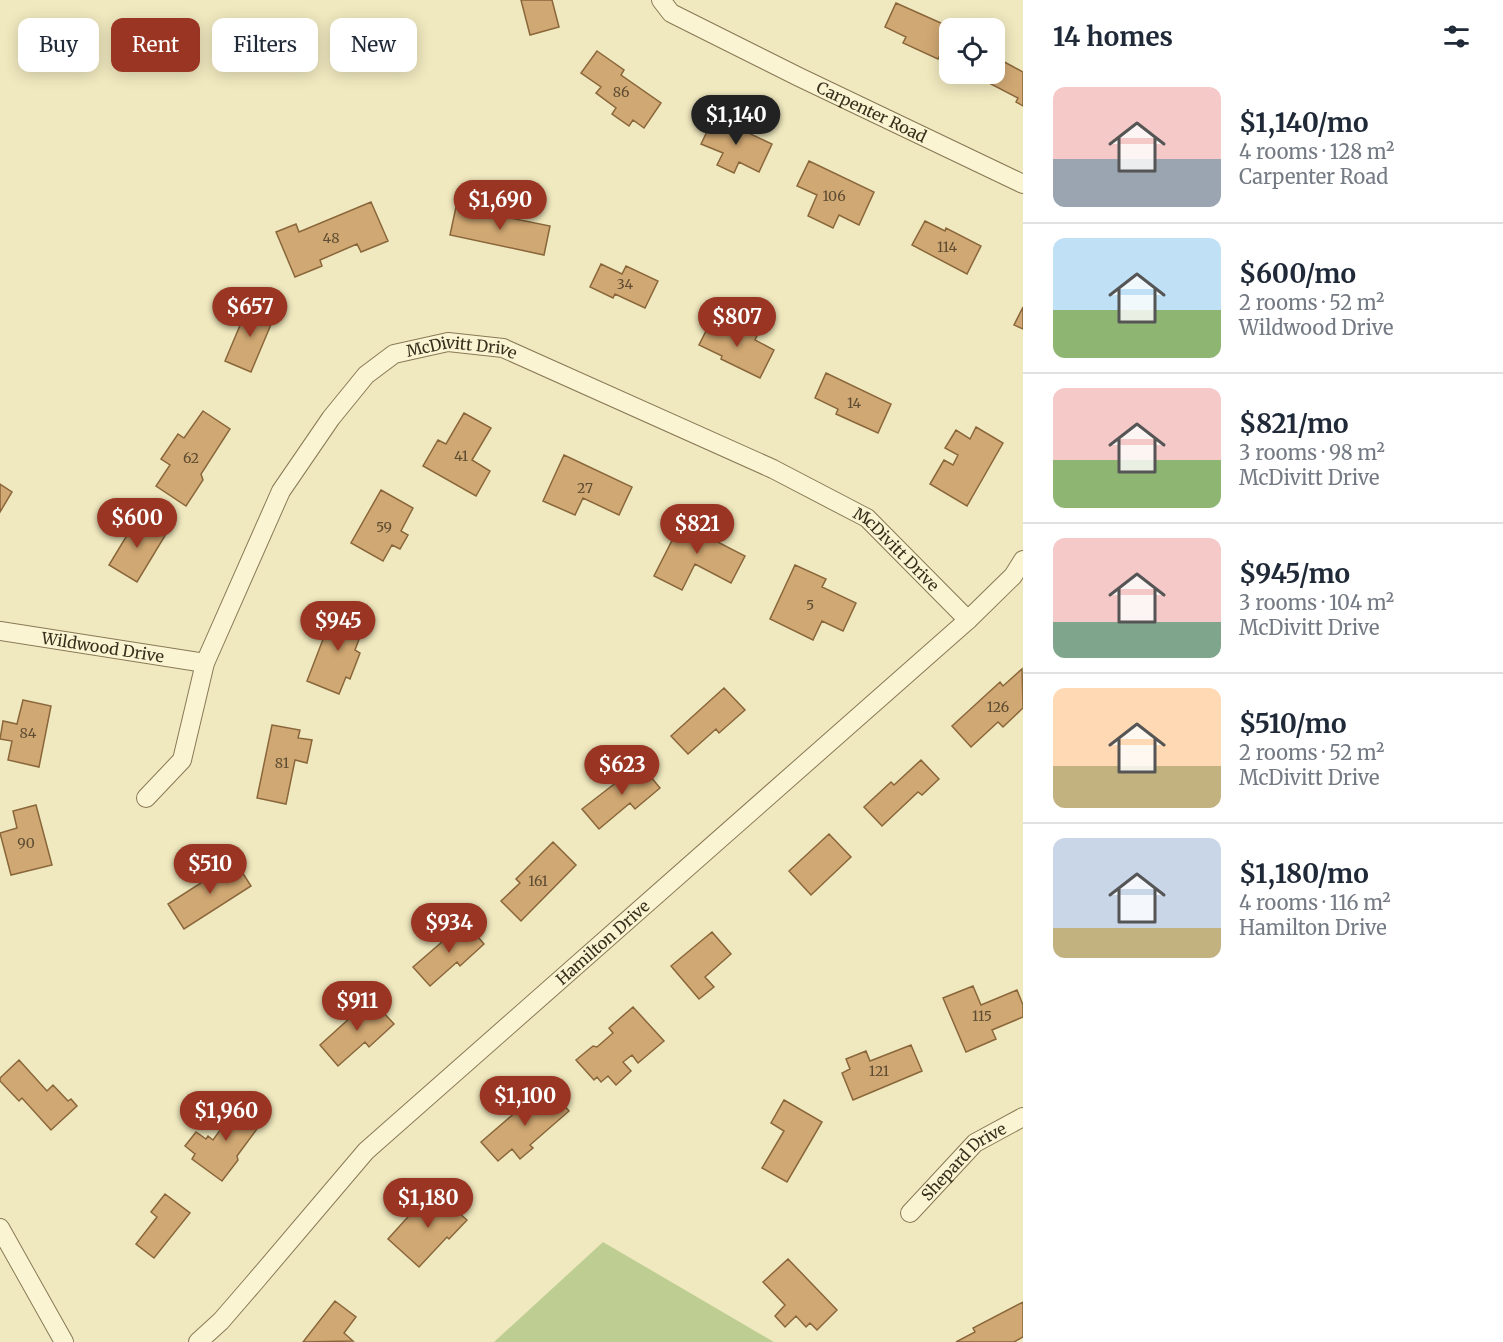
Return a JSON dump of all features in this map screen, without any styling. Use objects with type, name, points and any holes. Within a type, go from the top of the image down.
[{"type":"street","name":"Carpenter Road","points":[[661,0],[671,13],[1023,184]]},
{"type":"street","name":"McDivitt Drive","points":[[146,798],[182,760],[205,663],[281,491],[331,418],[366,375],[394,354],[448,342],[503,348],[773,469],[867,518],[968,620]]},
{"type":"street","name":"Hamilton Drive","points":[[198,1342],[247,1292],[366,1151],[968,620],[1013,576],[1023,560]]},
{"type":"street","name":"Wildwood Drive","points":[[0,631],[205,663]]},
{"type":"street","name":"Shepard Drive","points":[[910,1213],[975,1143],[1023,1117]]},
{"type":"street","points":[[0,1228],[64,1342]]},
{"type":"green space","points":[[603,1242],[774,1342],[494,1342]]},
{"type":"building","points":[[521,0],[552,0],[559,27],[530,35]]},
{"type":"building","points":[[896,3],[939,22],[938,59],[903,43],[906,37],[885,27]]},
{"type":"building","points":[[597,51],[624,70],[621,75],[661,103],[644,128],[633,120],[629,126],[612,114],[616,108],[596,93],[601,87],[581,73]]},
{"type":"building","points":[[1005,62],[1023,72],[1023,106],[1016,102],[1018,98],[991,84],[1005,84]]},
{"type":"building","points":[[714,117],[772,144],[759,172],[739,162],[734,173],[717,165],[723,153],[701,144]]},
{"type":"building","points":[[809,161],[874,192],[859,225],[839,215],[833,228],[808,216],[817,195],[797,186]]},
{"type":"building","points":[[371,202],[388,241],[361,252],[357,244],[320,260],[322,266],[295,277],[276,232],[296,224],[299,232]]},
{"type":"building","points":[[456,207],[550,226],[544,255],[450,235]]},
{"type":"building","points":[[925,221],[945,231],[946,228],[981,246],[967,274],[912,245]]},
{"type":"building","points":[[601,264],[622,274],[626,266],[658,281],[645,308],[615,294],[613,298],[590,287]]},
{"type":"building","points":[[249,304],[275,315],[251,372],[225,361]]},
{"type":"building","points":[[1023,307],[1023,329],[1014,325]]},
{"type":"building","points":[[712,319],[743,334],[745,330],[757,336],[755,340],[774,350],[760,378],[721,359],[722,356],[699,345]]},
{"type":"building","points":[[826,373],[891,404],[878,433],[836,414],[838,409],[815,398]]},
{"type":"building","points":[[203,411],[230,429],[201,474],[203,480],[186,506],[156,486],[170,465],[161,459],[178,434],[184,438]]},
{"type":"building","points":[[464,413],[491,428],[472,460],[490,471],[476,496],[423,466],[438,440],[446,444]]},
{"type":"building","points":[[976,427],[1003,443],[967,506],[930,484],[944,460],[953,465],[958,455],[945,448],[956,430],[970,439]]},
{"type":"building","points":[[564,455],[632,487],[619,515],[583,498],[575,515],[543,501]]},
{"type":"building","points":[[0,484],[12,492],[0,512]]},
{"type":"building","points":[[381,490],[413,508],[401,531],[408,535],[400,549],[392,545],[383,561],[351,543]]},
{"type":"building","points":[[686,513],[710,525],[704,535],[745,556],[731,583],[695,564],[682,590],[654,576]]},
{"type":"building","points":[[135,515],[166,534],[137,582],[109,565],[129,532],[126,530]]},
{"type":"building","points":[[795,565],[826,579],[822,587],[856,603],[843,631],[822,621],[813,640],[770,619]]},
{"type":"building","points":[[335,608],[366,621],[355,650],[360,653],[350,679],[346,677],[339,694],[307,681]]},
{"type":"building","points":[[1022,669],[1023,708],[1003,727],[998,722],[971,747],[952,726],[1000,682],[1003,686]]},
{"type":"building","points":[[724,688],[745,710],[719,733],[716,729],[688,754],[671,736]]},
{"type":"building","points":[[23,700],[51,706],[39,767],[8,760],[12,741],[0,739],[3,721],[17,724]]},
{"type":"building","points":[[272,725],[300,730],[298,738],[312,740],[307,763],[295,760],[286,804],[257,798]]},
{"type":"building","points":[[921,760],[939,779],[922,795],[918,792],[882,826],[864,807],[891,782],[894,785]]},
{"type":"building","points":[[640,764],[660,788],[635,809],[630,803],[599,829],[582,809]]},
{"type":"building","points":[[36,805],[52,865],[11,875],[0,833],[17,828],[13,811]]},
{"type":"building","points":[[829,834],[851,857],[811,895],[789,871]]},
{"type":"building","points":[[553,842],[576,865],[521,921],[501,901],[520,883],[516,879]]},
{"type":"building","points":[[235,861],[251,886],[184,929],[168,904]]},
{"type":"building","points":[[465,922],[484,944],[460,966],[457,962],[430,986],[413,967]]},
{"type":"building","points":[[712,932],[731,954],[705,977],[714,987],[699,999],[671,966]]},
{"type":"building","points":[[973,986],[981,1005],[1017,990],[1023,1005],[1023,1017],[992,1030],[996,1039],[966,1052],[943,998]]},
{"type":"building","points":[[371,999],[394,1024],[369,1047],[365,1042],[338,1066],[320,1045]]},
{"type":"building","points":[[633,1007],[664,1041],[638,1063],[632,1055],[623,1062],[631,1071],[616,1085],[608,1076],[601,1082],[597,1077],[594,1080],[576,1060],[593,1046],[597,1047],[613,1033],[609,1028]]},
{"type":"building","points":[[911,1045],[922,1071],[853,1100],[842,1073],[850,1069],[846,1059],[866,1051],[870,1061]]},
{"type":"building","points":[[19,1060],[47,1091],[53,1085],[68,1101],[71,1099],[77,1106],[51,1130],[22,1098],[19,1101],[0,1081],[0,1078]]},
{"type":"building","points":[[550,1089],[569,1111],[530,1145],[533,1148],[520,1159],[512,1149],[498,1161],[481,1142],[525,1104],[528,1108]]},
{"type":"building","points":[[784,1100],[822,1122],[787,1182],[762,1168],[784,1131],[771,1123]]},
{"type":"building","points":[[241,1101],[265,1118],[222,1181],[192,1159],[195,1154],[185,1146],[196,1132],[206,1139],[208,1136],[213,1140]]},
{"type":"building","points":[[441,1191],[462,1210],[459,1213],[467,1220],[449,1239],[447,1237],[419,1267],[388,1239],[416,1208],[421,1212]]},
{"type":"building","points":[[165,1194],[190,1213],[154,1258],[136,1244],[157,1217],[151,1212]]},
{"type":"building","points":[[788,1259],[837,1310],[817,1330],[810,1323],[806,1327],[796,1316],[785,1327],[775,1316],[785,1305],[763,1282]]},
{"type":"building","points":[[335,1301],[356,1317],[344,1333],[353,1341],[303,1342]]},
{"type":"building","points":[[1023,1302],[1023,1337],[1014,1342],[956,1342],[975,1332],[973,1328]]}]
